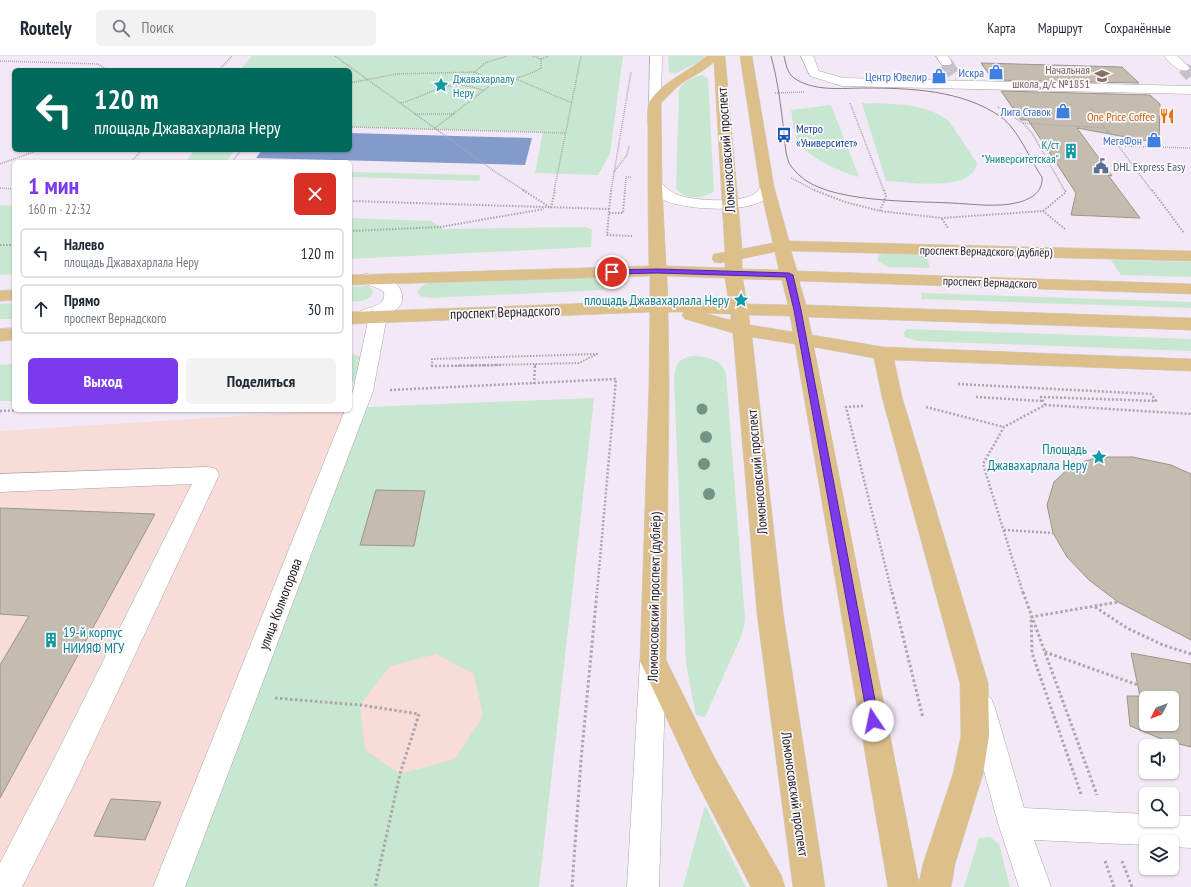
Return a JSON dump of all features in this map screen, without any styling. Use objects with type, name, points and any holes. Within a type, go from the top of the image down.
[{"type":"main road","points":[[714,56],[700,68],[677,81],[656,103],[655,185],[659,306],[740,318],[803,340],[883,353],[1191,365]]},
{"type":"main road","name":"Ломоносовский проспект","points":[[719,56],[734,255],[733,273],[749,391],[770,613],[808,887]]},
{"type":"main road","name":"Ломоносовский проспект","points":[[746,56],[767,187],[781,246]]},
{"type":"main road","points":[[658,271],[781,246],[798,310],[904,887]]},
{"type":"main road","name":"проспект Вернадского (дублёр)","points":[[781,246],[1191,256]]},
{"type":"main road","points":[[358,279],[658,271],[789,275]]},
{"type":"main road","name":"проспект Вернадского","points":[[789,275],[1191,289]]},
{"type":"main road","points":[[0,296],[12,295]]},
{"type":"main road","name":"проспект Вернадского","points":[[354,318],[659,306]]},
{"type":"main road","name":"Ломоносовский проспект (дублёр)","points":[[653,661],[659,386],[659,306]]},
{"type":"main road","points":[[740,318],[798,310],[1191,324]]},
{"type":"main road","points":[[0,335],[12,334]]},
{"type":"main road","points":[[883,353],[892,397],[974,684],[975,736],[968,774],[939,864],[935,887]]},
{"type":"main road","points":[[653,661],[704,765],[769,887]]},
{"type":"street","points":[[656,56],[656,103]]},
{"type":"street","points":[[807,56],[814,73],[842,82],[959,82],[1191,90]]},
{"type":"street","points":[[1170,56],[1184,68]]},
{"type":"street","points":[[655,185],[662,193],[672,199],[692,203],[729,204],[746,202],[762,195],[767,187]]},
{"type":"street","points":[[354,318],[385,309],[393,303],[395,296],[391,288],[382,283],[358,279]]},
{"type":"street","name":"улица Колмогорова","points":[[169,887],[363,391],[378,316]]},
{"type":"street","points":[[0,482],[208,475],[62,776],[5,887]]},
{"type":"street","name":"Ломоносовский проспект (дублёр)","points":[[643,887],[653,661]]},
{"type":"street","points":[[974,684],[1013,823],[1035,887]]},
{"type":"street","points":[[1013,823],[1191,832]]},
{"type":"path","points":[[220,68],[232,56]]},
{"type":"path","points":[[335,56],[351,68]]},
{"type":"path","points":[[475,72],[478,66],[500,56],[507,56]]},
{"type":"path","points":[[532,56],[541,59],[550,56]]},
{"type":"path","points":[[551,208],[581,56]]},
{"type":"path","points":[[352,82],[365,78],[392,73],[417,71],[475,72],[483,78],[496,81],[516,79],[530,74],[540,68],[541,59]]},
{"type":"path","points":[[0,61],[98,64],[105,68]]},
{"type":"path","points":[[352,68],[494,171],[551,208]]},
{"type":"path","points":[[631,72],[613,174],[607,235],[633,236],[633,229]]},
{"type":"path","points":[[516,79],[572,103]]},
{"type":"path","points":[[435,129],[496,81]]},
{"type":"path","points":[[842,82],[886,196],[880,211]]},
{"type":"path","points":[[400,104],[421,97],[432,91],[456,85],[483,90]]},
{"type":"path","points":[[773,93],[804,92]]},
{"type":"path","points":[[1088,105],[1186,236]]},
{"type":"path","points":[[415,114],[454,114]]},
{"type":"path","points":[[788,176],[810,190],[836,200],[880,211],[942,218],[1043,211],[1066,192],[1032,133],[1023,123],[1105,128]]},
{"type":"path","points":[[352,127],[566,133]]},
{"type":"path","points":[[613,174],[627,155],[630,141]]},
{"type":"path","points":[[1118,146],[1191,148]]},
{"type":"path","points":[[0,164],[33,152]]},
{"type":"path","points":[[133,160],[140,152]]},
{"type":"path","points":[[609,213],[623,213],[626,177],[635,178]]},
{"type":"path","points":[[0,188],[12,189]]},
{"type":"path","points":[[352,201],[609,210]]},
{"type":"path","points":[[352,231],[440,227],[551,208]]},
{"type":"path","points":[[1043,211],[1068,231]]},
{"type":"path","points":[[942,218],[948,229]]},
{"type":"path","points":[[0,245],[12,245]]},
{"type":"path","points":[[597,354],[579,363],[534,364],[432,366],[432,360],[597,354]]},
{"type":"path","points":[[534,364],[534,384]]},
{"type":"path","points":[[363,391],[616,379],[605,524],[576,824],[572,887]]},
{"type":"path","points":[[958,384],[1151,394],[1156,401],[1041,398],[1045,405]]},
{"type":"path","points":[[976,397],[1043,402]]},
{"type":"path","points":[[1114,887],[1101,828],[1045,652],[1031,617],[983,464],[1004,427],[1045,405],[1191,414]]},
{"type":"path","points":[[863,406],[846,407],[923,718]]},
{"type":"path","points":[[926,407],[1004,427]]},
{"type":"path","points":[[0,411],[12,410]]},
{"type":"path","points":[[1004,530],[1053,533]]},
{"type":"path","points":[[1031,617],[1118,602]]},
{"type":"path","points":[[1095,607],[1127,628],[1163,645],[1191,654]]},
{"type":"path","points":[[1031,617],[1032,653],[1101,828],[1132,887]]},
{"type":"path","points":[[1045,652],[1138,685]]},
{"type":"path","points":[[244,695],[360,705],[419,714],[400,774],[375,887]]},
{"type":"shaded area","points":[[594,398],[539,887],[0,887],[0,431],[306,412],[352,412],[352,409]]},
{"type":"green space","points":[[252,56],[623,56],[610,154],[598,175],[535,173],[543,132],[352,127],[352,68],[242,68]]},
{"type":"green space","points":[[668,56],[705,56],[704,59],[675,74],[669,72]]},
{"type":"green space","points":[[702,75],[708,78],[714,191],[705,196],[689,197],[684,195],[676,188],[679,91],[682,85]]},
{"type":"green space","points":[[862,103],[896,104],[918,107],[929,110],[949,121],[977,163],[973,172],[964,179],[938,184],[886,181]]},
{"type":"green space","points":[[831,105],[859,177],[825,164],[809,153],[796,138],[791,110]]},
{"type":"green space","points":[[193,152],[234,152],[228,160],[187,160]]},
{"type":"green space","points":[[352,172],[481,175],[479,181],[352,177]]},
{"type":"green space","points":[[0,205],[12,206],[12,274],[0,275]]},
{"type":"green space","points":[[352,218],[431,221],[444,229],[586,227],[592,230],[591,247],[352,259]]},
{"type":"green space","points":[[884,253],[926,254],[930,268],[888,267],[879,262],[877,258],[879,255]]},
{"type":"green space","points":[[1111,260],[1191,262],[1191,277],[1121,275]]},
{"type":"green space","points":[[604,276],[604,290],[429,298],[420,296],[417,292],[421,286],[432,282]]},
{"type":"green space","points":[[368,286],[373,290],[371,297],[362,301],[352,302],[352,287]]},
{"type":"green space","points":[[921,293],[1191,302],[1191,308],[922,299]]},
{"type":"green space","points":[[12,303],[12,319],[0,319],[0,304]]},
{"type":"green space","points":[[907,329],[1191,339],[1191,351],[917,341],[905,337],[904,332]]},
{"type":"green space","points":[[352,354],[354,354],[361,357],[359,373],[353,382]]},
{"type":"green space","points":[[692,356],[717,361],[724,368],[726,373],[745,619],[741,637],[705,717],[696,715],[686,664],[674,381],[677,364],[683,359]]},
{"type":"green space","points":[[12,364],[12,401],[0,401],[0,365]]},
{"type":"green space","points":[[594,398],[539,887],[184,887],[367,407]],"holes":[[[436,654],[474,674],[483,716],[455,759],[400,774],[365,750],[360,705],[390,666]]]},
{"type":"green space","points":[[705,805],[746,887],[683,887]]},
{"type":"green space","points":[[990,837],[999,844],[1010,887],[964,887],[979,838]]},
{"type":"water","points":[[352,133],[532,138],[525,165],[256,158],[260,152],[352,152]]},
{"type":"building","points":[[981,63],[1122,67],[1139,83],[993,80]]},
{"type":"building","points":[[1001,91],[1150,95],[1160,104],[1159,143],[1077,128],[1112,176],[1108,175],[1140,218],[1071,215],[1076,193],[1028,120],[1021,120]]},
{"type":"building","points":[[1099,457],[1133,457],[1171,465],[1191,474],[1191,640],[1118,602],[1089,580],[1067,557],[1053,533],[1047,505],[1054,482],[1072,465]]},
{"type":"building","points":[[376,490],[425,491],[414,546],[360,545]]},
{"type":"building","name":"19-й корпус НИИЯФ МГУ","points":[[0,508],[155,514],[0,798],[0,665],[29,616],[0,614]]},
{"type":"building","points":[[1131,653],[1191,664],[1191,747],[1179,744],[1179,739],[1162,739],[1142,731],[1179,731],[1179,691],[1139,691]]},
{"type":"building","points":[[1127,696],[1139,696],[1139,730],[1130,726]]},
{"type":"building","points":[[111,799],[161,802],[145,840],[94,836]]},
{"type":"tunnel","points":[[946,63],[957,79]]},
{"type":"tunnel","points":[[1184,68],[1191,76]]},
{"type":"tram line","points":[[771,56],[776,75],[787,157],[792,168],[812,184],[829,191],[871,199],[986,205],[1003,205],[1020,202],[1033,196],[1039,190],[1042,177],[1013,129],[1001,117],[986,108],[970,101],[936,92],[882,88],[828,88],[810,85],[794,78],[790,74],[784,56]]},
{"type":"place","name":"Искра","points":[[996,72]]},
{"type":"place","name":"Центр Ювелир","points":[[939,76]]},
{"type":"place","name":"Начальная школа, д/с №1851","points":[[1102,76]]},
{"type":"place","name":"Джавахарлалу Неру","points":[[441,85]]},
{"type":"place","name":"Лига Ставок","points":[[1063,111]]},
{"type":"place","name":"One Price Coffee","points":[[1167,116]]},
{"type":"place","name":"Метро «Университет»","points":[[784,135]]},
{"type":"place","name":"МегаФон","points":[[1154,140]]},
{"type":"place","name":"К/ст \"Университетская\"","points":[[1071,151]]},
{"type":"place","name":"DHL Express Easy","points":[[1101,166]]},
{"type":"place","name":"площадь Джавахарлала Неру","points":[[741,300]]},
{"type":"place","name":"Площадь Джавахарлала Неру","points":[[1099,457]]},
{"type":"place","name":"19-й корпус НИИЯФ МГУ","points":[[51,640]]},
{"type":"route","points":[[612,272],[658,271],[789,275],[798,310],[873,721]]}]
